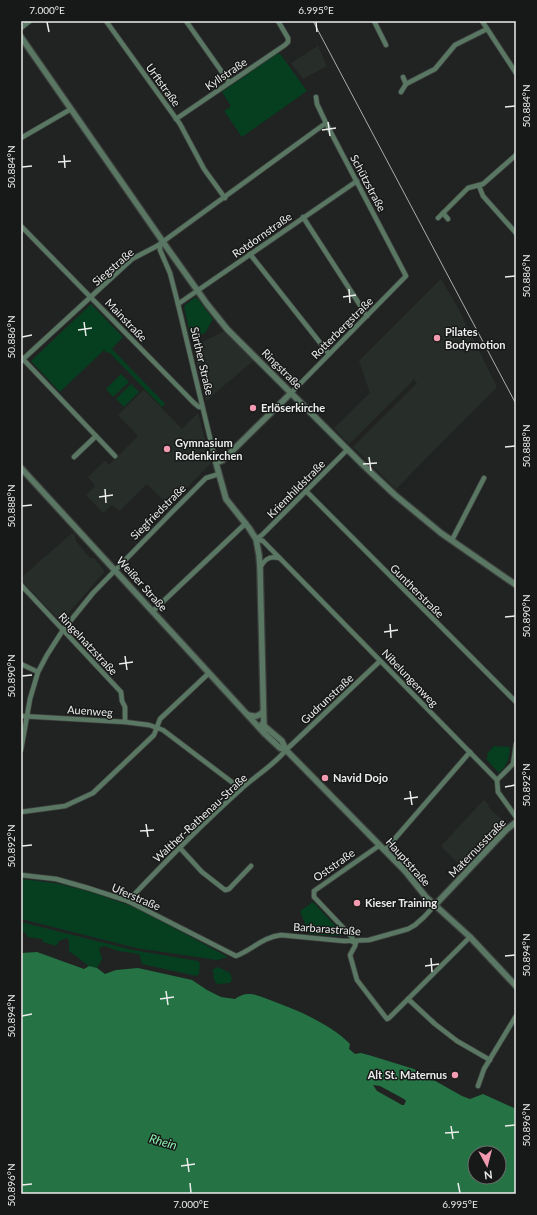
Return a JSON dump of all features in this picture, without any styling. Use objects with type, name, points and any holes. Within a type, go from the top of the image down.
[{"type":"street","points":[[21,28],[30,21]]},
{"type":"street","name":"Urftstraße","points":[[106,21],[176,119],[206,172],[225,198]]},
{"type":"street","points":[[186,21],[229,82]]},
{"type":"street","name":"Kyllstraße","points":[[176,119],[285,45],[288,42],[288,38],[278,21]]},
{"type":"street","points":[[374,21],[386,44]]},
{"type":"street","points":[[482,21],[516,73]]},
{"type":"street","points":[[401,92],[406,84],[435,68],[455,44],[487,29]]},
{"type":"street","points":[[21,36],[163,241]]},
{"type":"street","points":[[402,77],[406,84]]},
{"type":"street","name":"Schützstraße","points":[[316,97],[317,104],[326,123],[406,276]]},
{"type":"street","points":[[21,138],[71,109]]},
{"type":"street","name":"Siegstraße","points":[[22,359],[92,297],[132,259],[157,246],[225,198],[326,123]]},
{"type":"street","points":[[438,218],[468,188],[479,186],[516,155]]},
{"type":"street","name":"Rotdornstraße","points":[[178,304],[357,181]]},
{"type":"street","points":[[479,186],[483,196],[516,233]]},
{"type":"street","points":[[443,213],[448,219]]},
{"type":"street","points":[[303,217],[367,316]]},
{"type":"street","name":"Mainstraße","points":[[21,226],[194,403],[199,407],[202,407]]},
{"type":"street","name":"Sürther Straße","points":[[163,241],[160,246],[160,250],[170,273],[226,500],[246,523],[256,539],[260,568],[263,725]]},
{"type":"street","name":"Ringstraße","points":[[163,241],[227,329],[347,450],[409,507],[452,540],[516,585]]},
{"type":"street","points":[[250,254],[329,354]]},
{"type":"street","name":"Rotterbergstraße","points":[[291,393],[406,276]]},
{"type":"street","points":[[22,359],[115,456]]},
{"type":"street","points":[[216,463],[223,460],[291,393]]},
{"type":"street","points":[[74,457],[96,436]]},
{"type":"street","name":"Kriemhildstraße","points":[[256,539],[262,535],[347,450]]},
{"type":"street","name":"Weißer Straße","points":[[21,468],[264,733]]},
{"type":"street","name":"Siegfriedstraße","points":[[21,750],[24,716],[38,672],[47,654],[63,630],[93,592],[206,478],[219,474]]},
{"type":"street","points":[[452,540],[484,478]]},
{"type":"street","name":"Guntherstraße","points":[[306,490],[516,702]]},
{"type":"street","points":[[153,611],[246,523]]},
{"type":"street","name":"Nibelungenweg","points":[[256,539],[263,541],[497,780],[498,792],[516,817]]},
{"type":"street","points":[[260,568],[263,562],[268,558],[274,557],[280,559]]},
{"type":"street","name":"Ringelnatzstraße","points":[[21,585],[121,692],[122,701],[125,707],[125,722]]},
{"type":"street","name":"Gudrunstraße","points":[[286,750],[380,661]]},
{"type":"street","points":[[21,664],[38,672]]},
{"type":"street","points":[[21,812],[65,806],[90,794],[154,735],[160,719],[209,673]]},
{"type":"street","points":[[248,715],[255,717],[263,712]]},
{"type":"street","name":"Hauptstraße","points":[[263,712],[273,734]]},
{"type":"street","name":"Weißer Straße","points":[[248,715],[263,725]]},
{"type":"street","name":"Auenweg","points":[[24,716],[125,722],[157,727]]},
{"type":"street","points":[[263,725],[264,733]]},
{"type":"street","name":"Hauptstraße","points":[[263,725],[282,741],[286,750],[385,850],[405,871],[426,897],[470,937],[515,982]]},
{"type":"street","points":[[157,727],[241,789]]},
{"type":"street","name":"Hauptstraße","points":[[264,733],[280,748],[286,750]]},
{"type":"street","points":[[497,780],[513,764],[516,744]]},
{"type":"street","name":"Walther-Rathenau-Straße","points":[[128,901],[241,789],[278,760],[286,750]]},
{"type":"street","points":[[385,850],[470,752]]},
{"type":"street","name":"Maternusstraße","points":[[436,905],[516,822]]},
{"type":"street","name":"Oststraße","points":[[354,942],[352,937],[316,899],[314,891],[380,845]]},
{"type":"street","points":[[180,848],[202,872],[226,890],[229,889],[251,866]]},
{"type":"street","name":"Uferstraße","points":[[21,875],[56,879],[128,901],[236,956]]},
{"type":"street","name":"Barbarastraße","points":[[236,956],[263,940],[277,935],[354,942],[369,940],[408,929],[420,921],[436,905]]},
{"type":"street","points":[[354,942],[356,946],[350,955],[357,980],[386,1019],[389,1018],[470,937]]},
{"type":"street","points":[[408,999],[435,1024],[457,1041],[490,1060]]},
{"type":"street","points":[[478,1086],[484,1069],[516,1016]]},
{"type":"shaded area","points":[[318,46],[327,66],[303,79],[291,63]]},
{"type":"shaded area","points":[[278,53],[307,91],[242,137],[224,111],[231,106],[222,92]]},
{"type":"shaded area","points":[[441,279],[459,310],[497,387],[396,489],[353,447],[417,383],[413,378],[413,381],[349,444],[334,428],[370,393],[359,361]]},
{"type":"shaded area","points":[[194,298],[197,298],[213,319],[205,333],[191,338],[184,306]]},
{"type":"shaded area","points":[[91,304],[123,337],[112,349],[165,404],[162,407],[109,352],[107,353],[104,350],[60,392],[31,361]]},
{"type":"shaded area","points":[[226,330],[254,360],[206,401],[193,347]]},
{"type":"shaded area","points":[[121,374],[129,382],[113,397],[106,389]]},
{"type":"shaded area","points":[[131,384],[139,392],[124,407],[116,399]]},
{"type":"shaded area","name":"Gymnasium Rodenkirchen","points":[[144,390],[182,429],[198,413],[211,463],[169,506],[147,484],[119,511],[112,505],[103,513],[86,495],[95,486],[88,477],[105,461],[109,465],[138,436],[118,415]]},
{"type":"shaded area","points":[[72,533],[75,535],[75,540],[90,558],[94,558],[104,572],[61,622],[21,580],[21,578]]},
{"type":"shaded area","points":[[494,746],[510,747],[508,762],[499,773],[486,759],[488,757],[487,754]]},
{"type":"shaded area","points":[[484,800],[488,804],[489,808],[508,825],[465,870],[441,846]]},
{"type":"shaded area","points":[[21,879],[55,883],[88,891],[137,908],[228,957],[217,960],[136,948],[21,919]]},
{"type":"shaded area","points":[[313,902],[342,933],[341,936],[309,934],[300,911]]},
{"type":"shaded area","points":[[21,922],[133,950],[198,961],[200,964],[199,974],[196,976],[142,964],[139,954],[118,951],[105,946],[99,948],[102,959],[97,968],[89,966],[69,951],[69,941],[67,938],[59,941],[56,946],[43,942],[42,939],[27,937],[26,933],[23,932],[21,935]]},
{"type":"shaded area","points":[[218,967],[230,973],[232,979],[230,983],[216,983],[212,971]]},
{"type":"water","name":"Rhein","points":[[37,952],[84,969],[89,966],[97,968],[105,974],[116,970],[138,968],[192,980],[221,997],[235,999],[245,994],[257,995],[291,1008],[323,1023],[342,1036],[350,1044],[349,1049],[355,1054],[361,1053],[414,1069],[470,1099],[483,1094],[516,1109],[516,1194],[21,1194],[21,953]]},
{"type":"pier","points":[[373,1085],[380,1086],[404,1099],[406,1101],[404,1105],[377,1091]]},
{"type":"tram line","points":[[313,21],[516,404]]},
{"type":"place","name":"Pilates Bodymotion","points":[[437,338]]},
{"type":"place","name":"Erlöserkirche","points":[[253,408]]},
{"type":"place","name":"Gymnasium Rodenkirchen","points":[[167,449]]},
{"type":"place","name":"Navid Dojo","points":[[325,778]]},
{"type":"place","name":"Kieser Training","points":[[357,903]]},
{"type":"place","name":"Alt St. Maternus","points":[[455,1075]]}]
